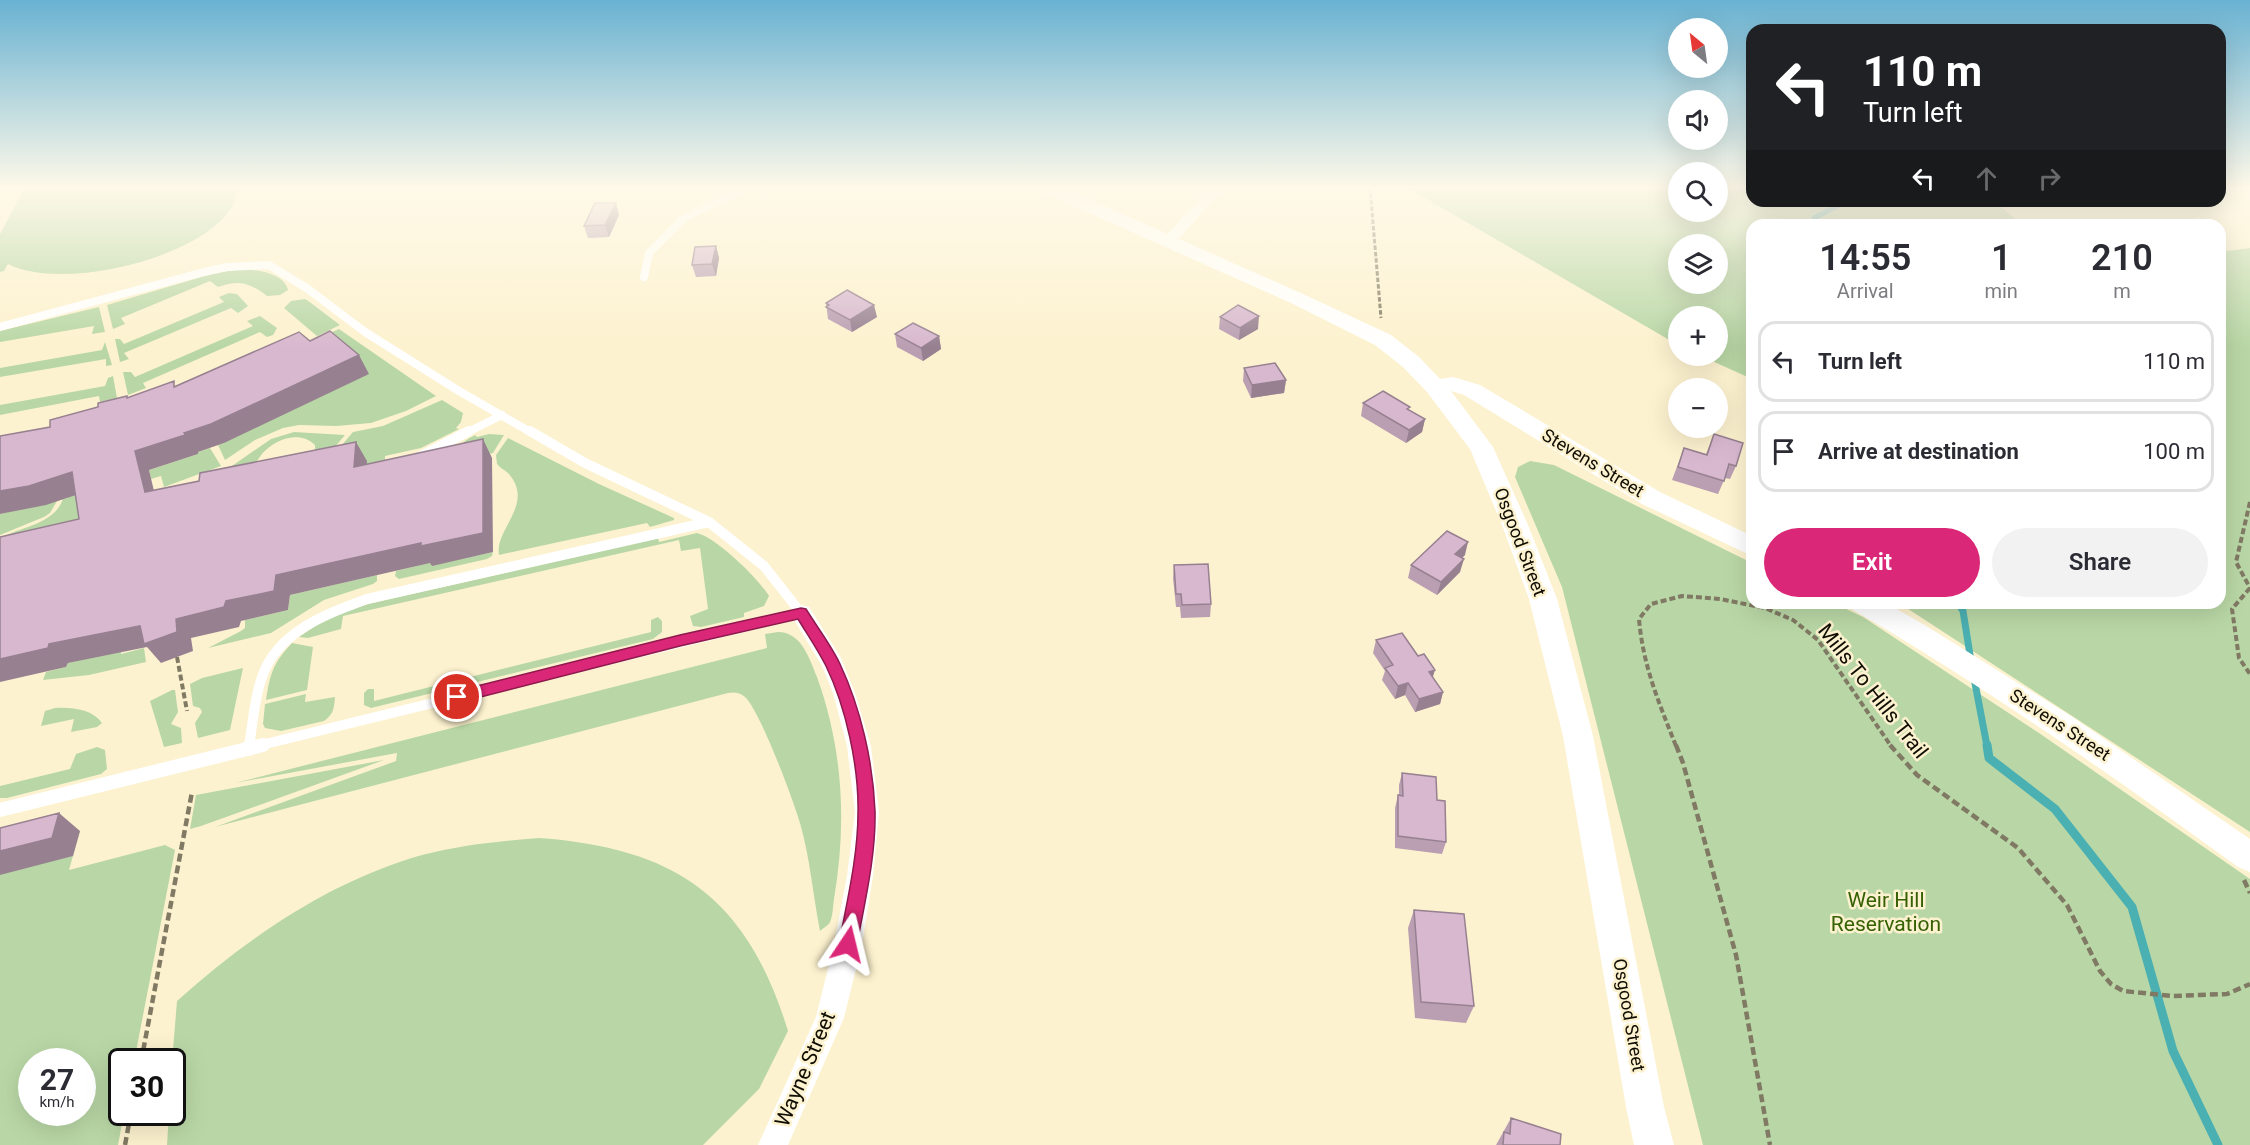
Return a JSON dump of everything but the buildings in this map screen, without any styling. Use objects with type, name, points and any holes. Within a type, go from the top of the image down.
[{"type":"street","name":"Osgood Street","points":[[1169,241],[1350,322],[1383,340],[1411,362],[1435,387],[1481,447],[1515,525],[1543,599],[1578,736],[1645,1107],[1654,1145]]},
{"type":"street","name":"Stevens Street","points":[[1435,387],[1453,384],[1472,390],[1651,498],[1746,545]]},
{"type":"street","name":"Stevens Street","points":[[1874,609],[1918,634],[2057,722],[2246,848]]},
{"type":"street","name":"Wayne Street","points":[[773,1145],[830,1018],[848,944],[860,876],[867,812],[859,746],[844,693],[833,664],[801,613]]},
{"type":"lane","points":[[644,277],[649,253],[662,240]]},
{"type":"lane","points":[[0,327],[102,302],[204,272],[238,266],[269,265],[308,289],[365,332],[502,415],[585,463],[709,522],[764,566],[801,613],[0,810]]},
{"type":"lane","points":[[412,460],[502,415]]},
{"type":"lane","points":[[249,749],[262,674],[271,657],[302,627],[333,610],[367,599],[709,522]]},
{"type":"path","points":[[1375,240],[1383,340]]},
{"type":"path","points":[[2250,502],[2236,562],[2250,588],[2232,609],[2239,658],[2250,674]]},
{"type":"path","name":"Mills To Hills Trail","points":[[1746,604],[1720,599],[1682,596],[1651,604],[1639,619],[1642,651],[1650,684],[1683,763],[1736,955],[1770,1145]]},
{"type":"path","name":"Mills To Hills Trail","points":[[1767,609],[1793,620],[1818,640],[1891,746],[1917,775],[2018,848],[2067,905],[2100,971],[2111,984],[2124,991],[2172,996],[2227,994],[2250,984]]},
{"type":"path","points":[[177,657],[187,711]]},
{"type":"path","points":[[144,1048],[192,792]]},
{"type":"path","points":[[125,1145],[129,1126]]},
{"type":"green space","points":[[0,240],[193,240],[158,256],[125,266],[92,272],[60,274],[31,271],[8,264],[4,271],[0,272]]},
{"type":"green space","points":[[1498,240],[1668,240],[1668,294],[1728,294],[1728,240],[1746,240],[1746,376],[1723,366],[1728,366],[1728,306],[1668,306],[1668,339]]},
{"type":"green space","points":[[2250,248],[2250,832],[1908,609],[2226,609],[2226,251]]},
{"type":"green space","points":[[243,269],[276,276],[288,290],[280,295],[267,296],[244,284],[233,283],[218,287],[210,281],[121,318],[125,324],[113,329],[107,305],[215,273]]},
{"type":"green space","points":[[229,293],[237,294],[248,306],[238,313],[231,308],[124,353],[129,359],[120,362],[115,339],[120,339],[124,344],[224,302],[219,297]]},
{"type":"green space","points":[[305,299],[340,325],[317,336],[284,308],[291,301]]},
{"type":"green space","points":[[99,307],[105,332],[92,334],[94,326],[0,342],[0,331]]},
{"type":"green space","points":[[260,316],[277,328],[273,335],[267,337],[260,332],[143,383],[146,388],[128,395],[123,372],[131,372],[135,377],[253,326],[247,321]]},
{"type":"green space","points":[[339,329],[436,396],[406,411],[371,423],[336,426],[299,425],[283,428],[255,440],[225,460],[218,445],[224,443],[316,339]]},
{"type":"green space","points":[[105,342],[112,365],[106,366],[106,359],[0,377],[0,368],[102,350]]},
{"type":"green space","points":[[113,376],[117,398],[100,402],[99,396],[0,415],[0,405],[105,386],[108,378]]},
{"type":"green space","points":[[442,400],[463,413],[461,422],[456,428],[459,429],[421,448],[385,456],[385,467],[366,471],[366,461],[335,453],[353,432],[383,426]]},
{"type":"green space","points":[[294,432],[345,435],[329,454],[315,451],[315,445],[307,439],[288,438],[278,441],[262,454],[254,470],[229,468],[271,439]]},
{"type":"green space","points":[[489,434],[504,435],[493,453],[455,462],[463,443],[475,435],[477,437]]},
{"type":"green space","points":[[508,438],[674,520],[650,527],[647,523],[499,555],[499,545],[516,506],[518,495],[515,484],[508,473],[497,464],[496,455]]},
{"type":"green space","points":[[210,448],[221,466],[164,487],[161,476],[151,479],[149,470]]},
{"type":"green space","name":"Weir Hill Reservation","points":[[1530,461],[1554,465],[1746,560],[1746,609],[1846,609],[1863,617],[2039,733],[2250,879],[2250,1145],[1703,1145],[1562,587],[1515,477],[1518,467]]},
{"type":"green space","points":[[88,491],[96,539],[3,537],[53,514],[63,499],[68,498],[68,495]]},
{"type":"green space","points":[[57,501],[50,513],[44,517],[0,535],[0,514]]},
{"type":"green space","points":[[697,533],[726,550],[756,579],[769,596],[764,606],[744,613],[744,617],[701,627],[693,626],[690,616],[708,609],[700,548],[681,551],[679,540],[343,616],[341,629],[308,638],[299,637],[324,620],[359,606],[658,538],[659,542]]},
{"type":"green space","points":[[493,552],[492,556],[487,559],[399,579],[395,576],[396,571],[432,562],[432,565]]},
{"type":"green space","points":[[377,575],[377,581],[373,584],[324,600],[271,633],[208,648],[245,628],[245,620],[288,610],[290,595]]},
{"type":"green space","points":[[658,617],[662,621],[662,632],[653,639],[371,708],[364,705],[364,693],[368,689],[374,689],[374,701],[651,632],[651,620]]},
{"type":"green space","points":[[778,632],[793,636],[803,647],[811,662],[826,704],[837,759],[841,814],[838,871],[831,920],[820,931],[806,850],[796,811],[776,756],[759,719],[745,697],[737,693],[728,693],[215,827],[396,761],[397,753],[235,783],[767,648],[765,634]]},
{"type":"green space","points":[[292,643],[313,647],[307,690],[266,700],[273,669]]},
{"type":"green space","points":[[144,648],[146,662],[89,675],[43,680],[46,672],[66,667],[68,663]]},
{"type":"green space","points":[[243,668],[230,730],[198,738],[195,723],[202,712],[200,708],[193,706],[190,684],[202,678]]},
{"type":"green space","points":[[175,690],[178,712],[171,724],[181,728],[182,743],[164,747],[150,701]]},
{"type":"green space","points":[[306,694],[305,702],[335,697],[330,716],[324,721],[281,731],[265,728],[263,724],[265,704]]},
{"type":"green space","points":[[55,708],[81,710],[98,718],[102,723],[97,727],[71,732],[74,719],[41,726],[45,711]]},
{"type":"green space","points":[[97,747],[105,750],[107,769],[101,774],[0,798],[0,786],[70,769],[76,754]]},
{"type":"green space","points":[[384,760],[201,826],[190,829],[196,795]]},
{"type":"green space","points":[[80,831],[69,870],[165,845],[175,850],[137,1048],[108,1048],[108,1126],[122,1126],[118,1145],[0,1145],[0,852]]},
{"type":"green space","points":[[539,838],[587,844],[630,854],[667,868],[700,888],[727,914],[751,946],[771,985],[788,1031],[759,1089],[703,1145],[167,1145],[168,1126],[186,1126],[186,1048],[173,1048],[177,1001],[261,934],[323,896],[388,866],[422,855],[480,844]]},
{"type":"waterway","points":[[1962,609],[1971,661]]},
{"type":"waterway","points":[[1974,678],[1987,746]]},
{"type":"waterway","points":[[1987,745],[1989,758],[2055,809],[2132,907],[2173,1051],[2218,1145]]},
{"type":"route","points":[[457,697],[801,613],[833,664],[859,746],[867,812],[860,876],[848,944]]}]
